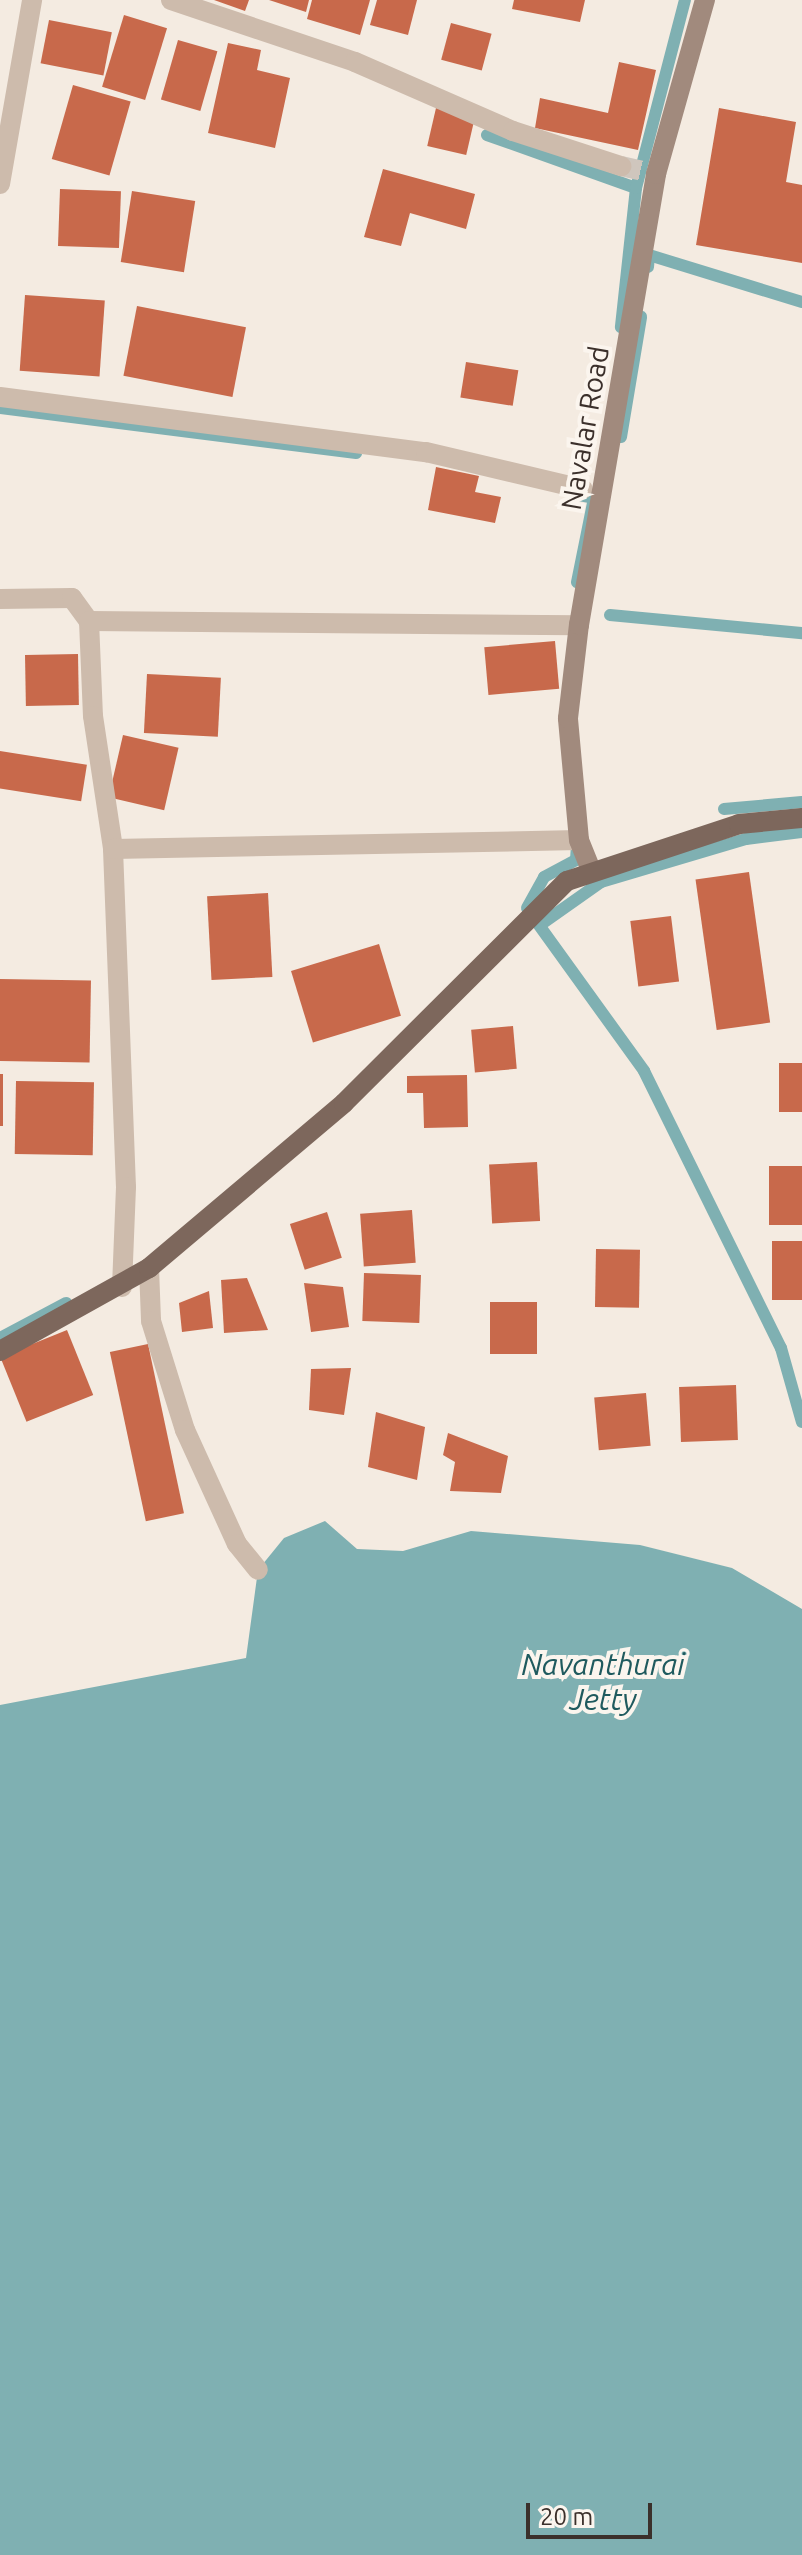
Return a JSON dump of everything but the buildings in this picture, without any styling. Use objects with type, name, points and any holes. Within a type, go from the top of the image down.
[{"type":"main road","points":[[0,1351],[122,1287],[149,1268],[344,1103],[531,911],[591,870],[739,824],[802,818]]},
{"type":"street","points":[[0,184],[32,0]]},
{"type":"street","points":[[171,0],[355,62],[513,131],[621,166]]},
{"type":"street","name":"Navalar Road","points":[[591,870],[579,840],[568,718],[579,625],[656,174],[705,0]]},
{"type":"street","points":[[0,397],[426,452],[583,489]]},
{"type":"street","points":[[0,599],[72,598],[89,621],[93,716],[113,849],[126,1187],[122,1287]]},
{"type":"street","points":[[89,621],[579,625]]},
{"type":"street","points":[[113,849],[579,840]]},
{"type":"street","points":[[149,1268],[151,1321],[185,1430],[237,1544],[258,1570]]},
{"type":"water","name":"Navanthurai Jetty","points":[[325,1521],[357,1549],[403,1551],[471,1531],[640,1545],[732,1568],[802,1609],[802,2555],[0,2555],[0,1705],[246,1658],[258,1570],[284,1538]]},
{"type":"waterway","points":[[636,188],[685,0]]},
{"type":"waterway","points":[[487,135],[636,188],[621,327]]},
{"type":"waterway","points":[[648,267],[649,255],[802,302]]},
{"type":"waterway","points":[[621,437],[641,317]]},
{"type":"waterway","points":[[0,408],[356,453]]},
{"type":"waterway","points":[[574,494],[594,498],[577,582]]},
{"type":"waterway","points":[[610,615],[802,633]]},
{"type":"waterway","points":[[724,809],[802,802]]},
{"type":"waterway","points":[[540,925],[601,882],[746,839],[802,832]]},
{"type":"waterway","points":[[527,908],[544,877],[576,860],[577,846]]},
{"type":"waterway","points":[[536,921],[644,1071],[781,1348],[802,1422]]},
{"type":"waterway","points":[[0,1338],[66,1303]]},
{"type":"tunnel","points":[[621,166],[656,174]]}]
